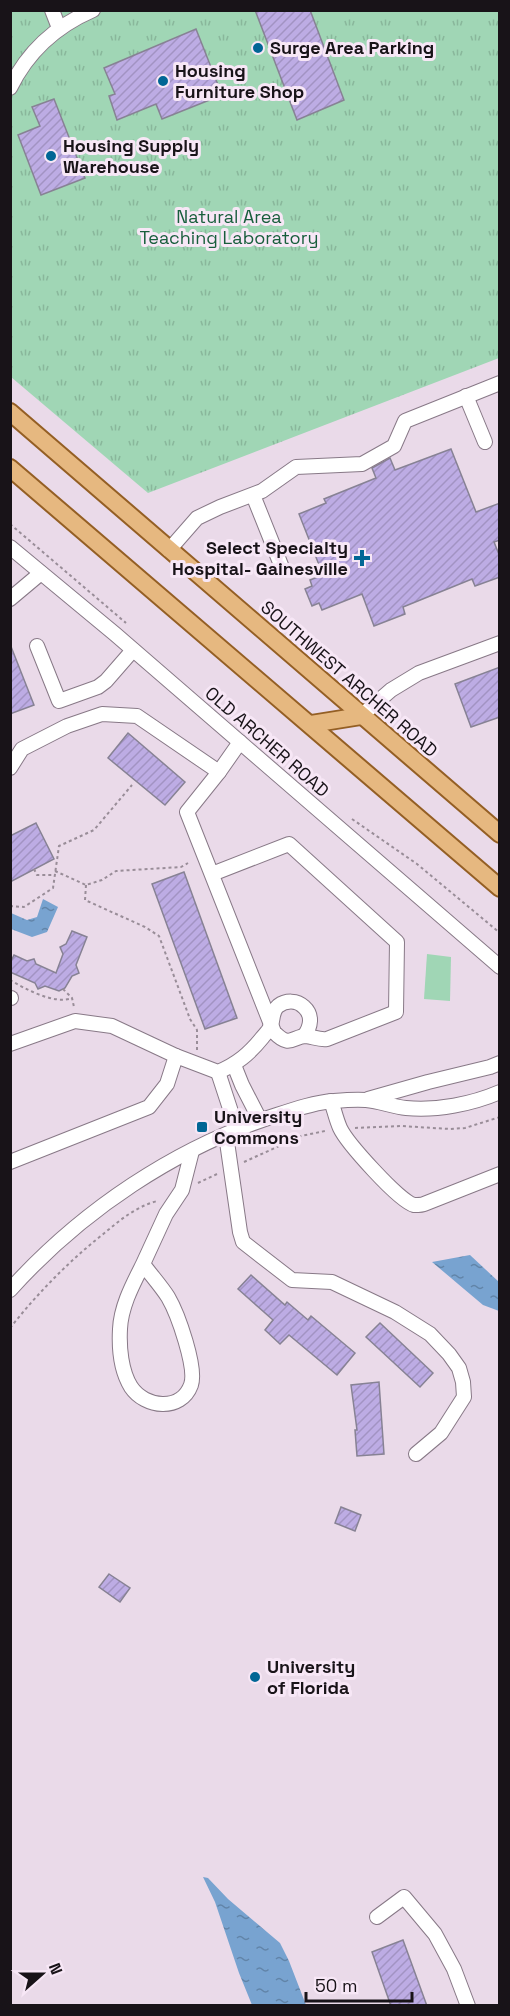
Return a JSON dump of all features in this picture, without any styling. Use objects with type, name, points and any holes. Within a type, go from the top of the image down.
[{"type":"main road","name":"SOUTHWEST ARCHER ROAD","points":[[10,412],[500,834]]},
{"type":"main road","points":[[10,468],[500,888]]},
{"type":"main road","points":[[311,724],[361,716]]},
{"type":"street","points":[[52,10],[59,28]]},
{"type":"street","points":[[10,88],[33,52],[59,28],[93,10]]},
{"type":"street","points":[[170,550],[197,518],[262,491],[296,467],[362,464],[394,446],[405,421],[500,383]]},
{"type":"street","points":[[466,396],[485,442]]},
{"type":"street","points":[[253,495],[283,570]]},
{"type":"street","name":"OLD ARCHER ROAD","points":[[10,547],[133,650],[500,967]]},
{"type":"street","points":[[10,599],[41,573]]},
{"type":"street","points":[[361,716],[391,690],[419,673],[500,643]]},
{"type":"street","points":[[38,646],[59,701],[98,687],[133,650]]},
{"type":"street","points":[[10,768],[22,749],[67,726],[102,714],[137,716],[219,772]]},
{"type":"street","points":[[10,1044],[75,1021],[112,1026],[176,1056],[218,1072],[234,1065],[251,1051],[272,1025],[273,1013],[287,1002],[298,1003],[306,1009],[310,1027],[304,1036],[295,1040],[284,1040],[274,1032],[272,1025],[187,812],[240,742]]},
{"type":"street","points":[[212,874],[289,844],[397,942],[396,1012],[327,1039],[320,1040],[304,1036]]},
{"type":"street","points":[[10,1162],[148,1107],[167,1084],[176,1056]]},
{"type":"street","points":[[366,1100],[500,1063]]},
{"type":"street","points":[[234,1065],[260,1120]]},
{"type":"street","points":[[218,1072],[231,1132],[240,1232],[243,1242],[292,1280],[332,1282],[395,1312],[430,1334],[459,1368],[464,1382],[464,1397],[441,1433],[416,1454]]},
{"type":"street","points":[[10,1290],[32,1265],[112,1199],[163,1165],[260,1120],[331,1101],[366,1100],[406,1108],[449,1107],[500,1092]]},
{"type":"street","points":[[331,1101],[340,1128],[354,1146],[378,1175],[407,1201],[415,1205],[424,1204],[500,1174]]},
{"type":"street","points":[[143,1264],[168,1298],[192,1362],[191,1387],[183,1397],[173,1403],[162,1405],[140,1397],[131,1387],[122,1360],[120,1344],[122,1317],[131,1287],[166,1214],[182,1190],[192,1151]]},
{"type":"street","points":[[377,1917],[404,1897],[435,1934],[454,1969],[468,2006]]},
{"type":"path","points":[[10,524],[126,624]]},
{"type":"path","points":[[10,906],[24,907],[52,888],[59,846],[94,830],[132,785]]},
{"type":"path","points":[[353,820],[417,864],[500,933]]},
{"type":"path","points":[[34,869],[38,874],[55,873],[86,885],[102,880],[116,871],[181,867],[188,863]]},
{"type":"path","points":[[86,885],[85,900],[145,927],[159,936],[190,1019],[197,1030],[197,1054]]},
{"type":"path","points":[[10,980],[39,995],[66,1000],[72,998]]},
{"type":"path","points":[[63,989],[72,998],[74,1007]]},
{"type":"green space","name":"Natural Area Teaching Laboratory","points":[[11,11],[499,11],[499,358],[148,493],[11,377]]},
{"type":"green space","points":[[427,954],[451,957],[450,1001],[424,999]]},
{"type":"water","points":[[43,899],[58,907],[47,932],[32,937],[11,929],[11,913],[27,920],[37,917]]},
{"type":"water","points":[[470,1255],[499,1282],[499,1311],[483,1305],[432,1262]]},
{"type":"water","points":[[203,1877],[208,1878],[228,1899],[280,1943],[306,2005],[252,2005],[215,1902]]},
{"type":"building","points":[[255,10],[310,10],[344,100],[297,120]]},
{"type":"building","name":"Housing Furniture Shop","points":[[196,29],[222,95],[162,119],[156,104],[117,120],[109,96],[115,94],[104,68]]},
{"type":"building","name":"Housing Supply Warehouse","points":[[54,99],[85,178],[41,195],[18,135],[40,126],[32,107]]},
{"type":"building","points":[[451,449],[476,512],[500,503],[500,540],[494,542],[500,557],[500,577],[475,586],[472,579],[403,607],[405,614],[374,626],[362,594],[322,610],[319,603],[312,606],[305,589],[312,586],[310,580],[323,575],[299,514],[326,503],[324,499],[376,478],[372,468],[390,458],[395,470]]},
{"type":"building","points":[[10,644],[34,705],[10,714]]},
{"type":"building","points":[[500,667],[500,717],[471,727],[455,684]]},
{"type":"building","points":[[128,733],[185,782],[165,805],[108,758]]},
{"type":"building","points":[[36,823],[54,859],[10,882],[10,836]]},
{"type":"building","points":[[184,872],[237,1018],[205,1029],[152,884]]},
{"type":"building","points":[[72,931],[87,937],[76,965],[79,973],[72,976],[65,988],[59,991],[45,986],[38,989],[35,983],[10,972],[10,963],[14,955],[27,961],[34,959],[36,964],[56,973],[63,954],[60,947],[66,944]]},
{"type":"building","points":[[251,1275],[285,1305],[287,1302],[308,1320],[311,1316],[355,1353],[337,1375],[289,1335],[280,1344],[265,1330],[273,1320],[238,1289]]},
{"type":"building","points":[[380,1323],[433,1373],[420,1387],[366,1337]]},
{"type":"building","points":[[379,1382],[384,1454],[357,1456],[355,1430],[357,1430],[351,1385]]},
{"type":"building","points":[[341,1507],[361,1515],[355,1531],[335,1523]]},
{"type":"building","points":[[109,1574],[130,1588],[120,1602],[99,1587]]},
{"type":"building","points":[[403,1940],[427,2006],[391,2006],[372,1952]]},
{"type":"place","name":"Surge Area Parking","points":[[258,48]]},
{"type":"place","name":"Housing Furniture Shop","points":[[163,81]]},
{"type":"place","name":"Housing Supply Warehouse","points":[[51,156]]},
{"type":"place","name":"Select Specialty Hospital- Gainesville","points":[[362,558]]},
{"type":"place","name":"University Commons","points":[[202,1127]]},
{"type":"place","name":"University of Florida","points":[[255,1677]]}]
